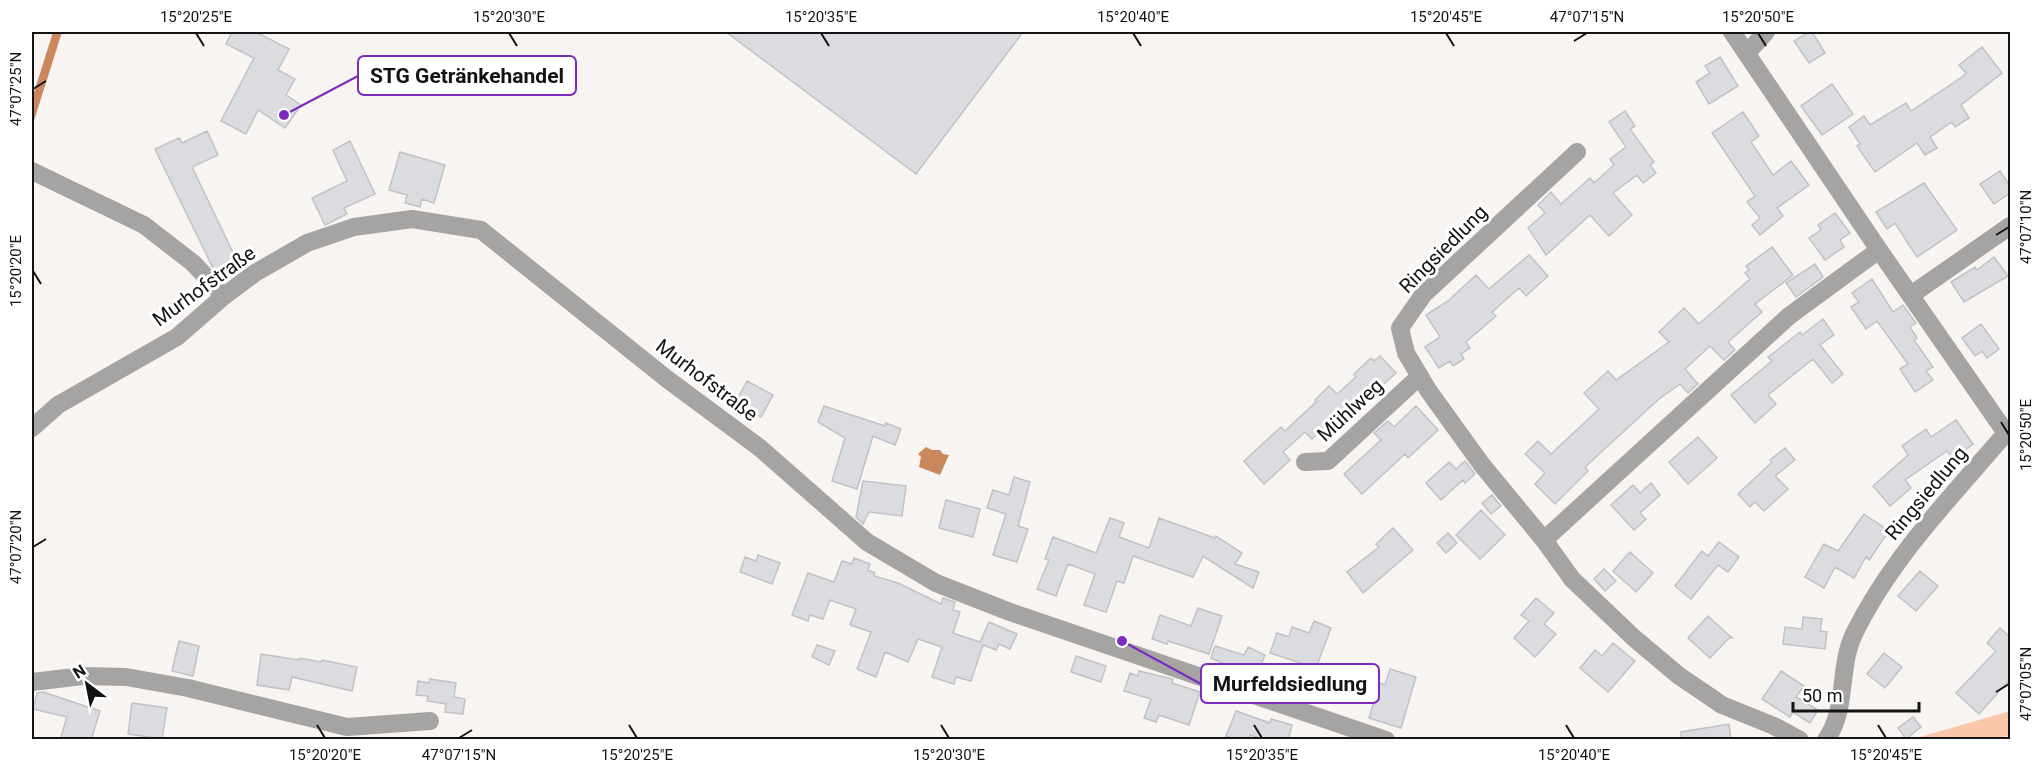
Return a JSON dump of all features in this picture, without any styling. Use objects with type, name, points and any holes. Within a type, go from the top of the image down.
[{"type":"street","name":"Ringsiedlung","points":[[1732,32],[2008,436],[1911,546],[1863,615],[1847,651],[1836,722],[1826,740]]},
{"type":"street","points":[[1747,53],[1766,32]]},
{"type":"street","name":"Ringsiedlung","points":[[1577,152],[1423,295],[1400,328],[1406,353],[1482,465],[1544,540],[1572,579],[1634,638],[1678,675],[1722,705],[1774,726],[1800,740]]},
{"type":"street","points":[[32,171],[144,225],[193,263],[224,296]]},
{"type":"street","name":"Murhofstraße","points":[[32,428],[58,405],[177,337],[224,296],[255,273],[307,243],[354,226],[412,219],[481,230],[667,379],[760,448],[867,542],[936,583],[1010,612],[1386,740]]},
{"type":"street","points":[[1911,295],[2010,226]]},
{"type":"street","points":[[1544,540],[1789,316],[1879,250]]},
{"type":"street","name":"Mühlweg","points":[[1305,462],[1328,461],[1420,376]]},
{"type":"street","points":[[32,682],[83,676],[126,677],[188,688],[346,727],[430,721]]},
{"type":"shaded area","points":[[53,32],[62,32],[32,127],[32,99]]},
{"type":"shaded area","points":[[926,447],[949,455],[940,475],[919,467],[921,457],[918,454]]},
{"type":"shaded area","points":[[2010,711],[2010,735],[1995,740],[1913,739]]},
{"type":"building","points":[[232,32],[256,32],[289,49],[278,70],[295,79],[286,95],[301,105],[285,128],[258,110],[246,134],[221,121],[254,58],[226,44]]},
{"type":"building","points":[[726,32],[1023,32],[916,174]]},
{"type":"building","points":[[1812,32],[1825,53],[1809,63],[1794,41]]},
{"type":"building","points":[[1982,47],[2002,73],[1961,105],[1969,118],[1955,127],[1952,122],[1930,137],[1937,148],[1925,155],[1917,143],[1875,172],[1857,146],[1860,144],[1849,127],[1864,116],[1870,125],[1906,103],[1911,111],[1962,77],[1966,73],[1959,65]]},
{"type":"building","points":[[1720,57],[1738,86],[1709,104],[1696,82],[1710,73],[1705,66]]},
{"type":"building","points":[[1832,84],[1853,114],[1822,135],[1801,106]]},
{"type":"building","points":[[1625,111],[1635,126],[1630,129],[1654,162],[1650,165],[1656,173],[1643,183],[1637,175],[1613,193],[1632,215],[1609,236],[1590,215],[1546,255],[1528,228],[1545,213],[1538,205],[1551,192],[1561,204],[1590,178],[1594,183],[1614,165],[1610,159],[1626,147],[1609,122]]},
{"type":"building","points":[[1743,112],[1759,136],[1751,142],[1773,175],[1791,161],[1809,185],[1777,208],[1783,216],[1760,235],[1752,225],[1760,218],[1747,202],[1755,196],[1712,133]]},
{"type":"building","points":[[207,131],[218,155],[192,167],[239,265],[219,275],[212,266],[155,149],[179,138],[182,143]]},
{"type":"building","points":[[350,141],[375,194],[344,208],[347,214],[325,225],[312,198],[347,181],[333,150]]},
{"type":"building","points":[[400,152],[445,165],[434,203],[422,199],[420,207],[405,203],[407,195],[389,190]]},
{"type":"building","points":[[2000,171],[2010,186],[2010,193],[1994,204],[1980,184]]},
{"type":"building","points":[[1924,183],[1957,230],[1917,257],[1895,223],[1887,229],[1876,212]]},
{"type":"building","points":[[1835,213],[1850,233],[1840,240],[1844,247],[1825,260],[1809,238],[1821,230],[1818,225]]},
{"type":"building","points":[[1772,247],[1793,275],[1755,304],[1762,312],[1728,342],[1735,350],[1724,360],[1710,346],[1685,369],[1698,384],[1688,393],[1680,384],[1659,399],[1585,467],[1588,471],[1555,504],[1535,484],[1545,473],[1525,454],[1538,441],[1551,454],[1599,409],[1584,393],[1608,371],[1616,380],[1669,342],[1659,332],[1684,308],[1699,324],[1750,279],[1745,273],[1749,270],[1746,266]]},
{"type":"building","points":[[1529,255],[1548,276],[1526,296],[1519,288],[1492,312],[1496,316],[1466,342],[1470,348],[1461,354],[1464,359],[1453,366],[1450,361],[1439,368],[1425,347],[1440,337],[1426,315],[1448,301],[1476,275],[1489,289]]},
{"type":"building","points":[[1994,257],[2008,276],[1964,302],[1951,282],[1975,267],[1977,270]]},
{"type":"building","points":[[1815,264],[1823,277],[1796,297],[1786,283]]},
{"type":"building","points":[[1872,279],[1893,312],[1903,305],[1916,323],[1910,327],[1917,338],[1914,340],[1933,367],[1926,371],[1933,380],[1915,392],[1900,369],[1908,364],[1877,321],[1866,329],[1851,307],[1859,302],[1852,293]]},
{"type":"building","points":[[1823,319],[1834,335],[1820,345],[1843,374],[1832,383],[1813,359],[1768,395],[1776,404],[1755,423],[1731,395],[1772,361],[1768,357],[1800,332],[1802,335]]},
{"type":"building","points":[[1981,324],[1999,349],[1987,358],[1982,351],[1975,356],[1962,338]]},
{"type":"building","points":[[1380,356],[1396,373],[1350,415],[1344,409],[1312,439],[1305,432],[1283,452],[1290,460],[1264,484],[1244,461],[1281,427],[1285,431],[1316,402],[1315,400],[1329,386],[1337,394],[1356,377],[1354,374],[1371,358],[1374,361]]},
{"type":"building","points":[[747,381],[773,395],[761,417],[744,408],[747,403],[738,398]]},
{"type":"building","points":[[824,406],[901,429],[895,445],[873,436],[857,489],[832,481],[845,438],[818,422]]},
{"type":"building","points":[[1416,406],[1438,430],[1408,458],[1405,454],[1362,494],[1344,474],[1381,440],[1374,433],[1388,421],[1394,427]]},
{"type":"building","points":[[1956,420],[1973,444],[1953,459],[1947,451],[1905,480],[1911,488],[1890,506],[1873,486],[1908,455],[1902,446],[1926,429],[1931,437]]},
{"type":"building","points":[[1698,437],[1717,458],[1688,484],[1669,462]]},
{"type":"building","points":[[1785,448],[1795,460],[1775,476],[1788,489],[1764,511],[1755,502],[1750,507],[1738,494],[1772,462],[1770,460]]},
{"type":"building","points":[[1465,461],[1475,474],[1465,483],[1463,480],[1441,500],[1426,483],[1449,462],[1456,469]]},
{"type":"building","points":[[1014,477],[1030,482],[1018,526],[1028,529],[1017,562],[993,555],[1006,514],[987,508],[993,490],[1009,495]]},
{"type":"building","points":[[863,481],[906,486],[902,516],[869,512],[863,524],[856,517]]},
{"type":"building","points":[[1651,483],[1660,495],[1640,513],[1646,519],[1634,530],[1611,505],[1633,485],[1640,493]]},
{"type":"building","points":[[1492,495],[1501,506],[1491,514],[1482,503]]},
{"type":"building","points":[[946,500],[980,509],[973,537],[939,528]]},
{"type":"building","points":[[1481,510],[1505,535],[1480,559],[1456,535]]},
{"type":"building","points":[[1864,514],[1889,531],[1869,560],[1866,557],[1854,578],[1835,567],[1824,588],[1805,577],[1824,544],[1838,551]]},
{"type":"building","points":[[1110,518],[1124,523],[1119,537],[1149,548],[1159,518],[1215,538],[1216,536],[1242,553],[1235,564],[1259,572],[1253,588],[1203,556],[1193,577],[1133,556],[1124,583],[1117,581],[1106,612],[1084,605],[1095,574],[1068,564],[1056,596],[1037,589],[1049,560],[1045,559],[1053,537],[1096,553]]},
{"type":"building","points":[[1393,528],[1413,550],[1363,593],[1347,572],[1379,547],[1376,544]]},
{"type":"building","points":[[1448,533],[1457,543],[1446,553],[1437,543]]},
{"type":"building","points":[[1719,542],[1739,557],[1728,572],[1718,565],[1691,599],[1675,586],[1702,551],[1708,556]]},
{"type":"building","points":[[1630,552],[1653,573],[1636,592],[1613,571]]},
{"type":"building","points":[[758,555],[780,563],[772,584],[740,572],[745,557],[756,561]]},
{"type":"building","points":[[854,558],[870,564],[868,570],[875,573],[874,576],[898,583],[941,604],[943,598],[955,602],[953,610],[960,612],[953,633],[980,642],[989,622],[1017,634],[1010,649],[999,644],[996,650],[983,645],[971,681],[956,677],[954,684],[932,677],[942,647],[918,639],[908,662],[885,652],[876,677],[857,669],[871,632],[850,625],[856,609],[830,600],[823,619],[810,615],[808,621],[792,615],[808,573],[834,582],[842,561],[852,564]]},
{"type":"building","points":[[1604,569],[1616,581],[1605,591],[1594,579]]},
{"type":"building","points":[[1920,571],[1938,586],[1916,611],[1898,596]]},
{"type":"building","points":[[1536,598],[1554,613],[1544,624],[1556,634],[1535,657],[1514,638],[1529,621],[1521,615]]},
{"type":"building","points":[[1198,608],[1222,616],[1209,654],[1168,641],[1167,644],[1152,639],[1160,615],[1191,626]]},
{"type":"building","points":[[1708,616],[1732,638],[1729,638],[1710,658],[1688,638]]},
{"type":"building","points":[[1803,617],[1822,619],[1820,631],[1827,632],[1825,649],[1783,644],[1785,627],[1802,629]]},
{"type":"building","points":[[1314,621],[1331,628],[1316,668],[1270,653],[1277,633],[1289,637],[1292,627],[1309,633]]},
{"type":"building","points":[[2000,628],[2010,635],[2010,679],[1979,714],[1956,693],[1996,651],[1987,643]]},
{"type":"building","points":[[179,641],[199,646],[193,676],[172,671]]},
{"type":"building","points":[[1613,643],[1635,661],[1608,692],[1580,668],[1595,650],[1602,656]]},
{"type":"building","points":[[817,645],[835,651],[829,665],[812,657]]},
{"type":"building","points":[[1215,646],[1244,655],[1248,647],[1265,655],[1255,678],[1211,658]]},
{"type":"building","points":[[1884,653],[1902,667],[1885,688],[1867,674]]},
{"type":"building","points":[[261,654],[299,660],[300,658],[321,662],[322,660],[357,667],[352,691],[292,677],[289,690],[257,685]]},
{"type":"building","points":[[1076,656],[1106,666],[1101,682],[1071,672]]},
{"type":"building","points":[[1390,669],[1416,677],[1401,728],[1369,718],[1380,683],[1385,685]]},
{"type":"building","points":[[1139,671],[1173,679],[1172,683],[1200,692],[1189,725],[1159,715],[1156,722],[1144,718],[1151,699],[1124,691],[1130,673],[1138,676]]},
{"type":"building","points":[[1781,671],[1804,686],[1796,697],[1818,710],[1810,723],[1793,712],[1790,717],[1762,699]]},
{"type":"building","points":[[430,679],[456,683],[454,697],[465,699],[463,714],[445,712],[446,704],[427,701],[428,696],[416,695],[418,681],[429,683]]},
{"type":"building","points":[[43,692],[100,711],[91,740],[60,740],[67,717],[33,709],[37,693]]},
{"type":"building","points":[[132,703],[167,708],[162,739],[128,734]]},
{"type":"building","points":[[1236,711],[1270,723],[1271,719],[1292,725],[1288,740],[1267,740],[1250,735],[1249,740],[1237,740],[1226,736]]},
{"type":"building","points":[[1913,717],[1921,727],[1906,739],[1898,728]]},
{"type":"building","points":[[1729,724],[1731,740],[1681,740],[1681,732]]},
{"type":"place","name":"STG Getränkehandel","points":[[284,115]]},
{"type":"place","name":"Murfeldsiedlung","points":[[1122,641]]}]
